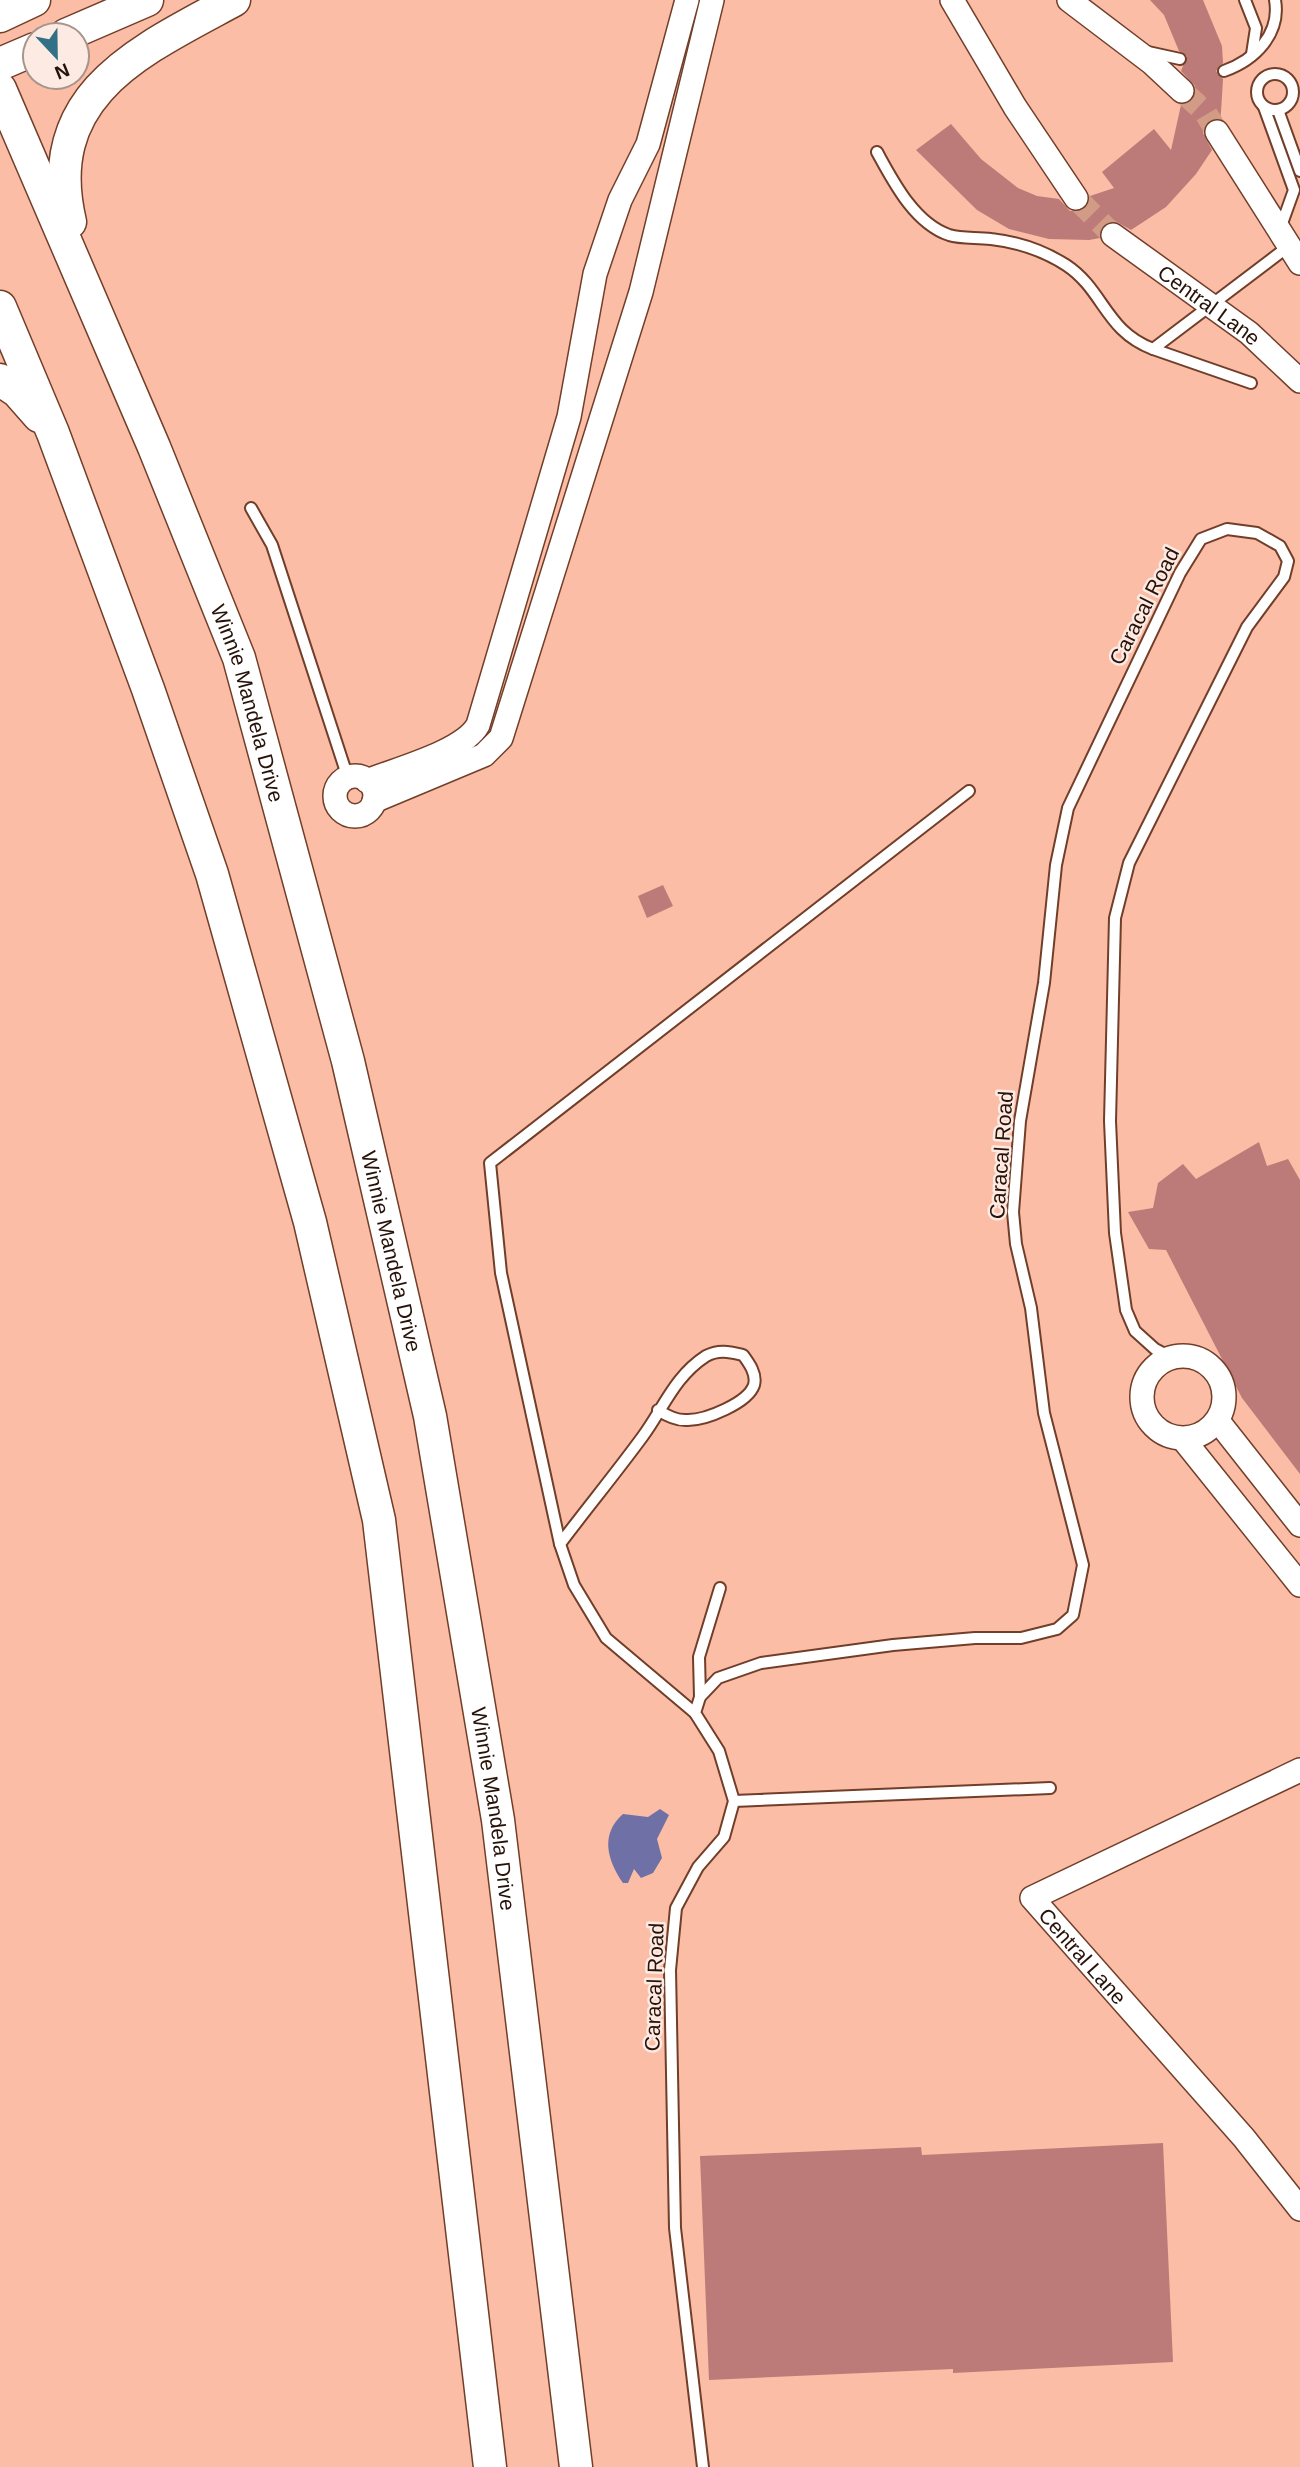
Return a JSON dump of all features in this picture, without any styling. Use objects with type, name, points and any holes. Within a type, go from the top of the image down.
[{"type":"main road","points":[[0,16],[34,0]]},
{"type":"main road","points":[[91,24],[147,0]]},
{"type":"main road","points":[[87,292],[65,201],[65,160],[71,132],[86,105],[106,79],[128,59],[234,0]]},
{"type":"main road","points":[[0,64],[21,55]]},
{"type":"main road","name":"Winnie Mandela Drive","points":[[3,95],[239,658],[348,1061],[430,1416],[498,1820],[576,2467]]},
{"type":"main road","points":[[0,307],[53,433],[148,689],[212,874],[310,1222],[379,1520],[490,2467]]},
{"type":"main road","points":[[0,380],[17,391],[53,433]]},
{"type":"street","points":[[363,786],[457,744],[472,734],[478,725],[569,417],[595,274],[620,200],[648,145],[687,0]]},
{"type":"street","points":[[363,786],[484,755],[501,738],[641,292],[712,0]]},
{"type":"street","points":[[951,0],[1015,107],[1076,198]]},
{"type":"street","points":[[1069,0],[1135,50],[1182,91]]},
{"type":"street","points":[[663,88],[675,101],[690,95]]},
{"type":"street","points":[[1217,132],[1289,247]]},
{"type":"street","name":"Central Lane","points":[[1113,235],[1250,333],[1300,381]]},
{"type":"street","points":[[1181,1355],[1200,1359],[1215,1369],[1224,1385],[1225,1404],[1218,1421],[1203,1434],[1184,1439],[1165,1435],[1151,1424],[1142,1408],[1142,1389],[1150,1372],[1163,1360],[1172,1358],[1181,1355]]},
{"type":"street","points":[[1218,1421],[1300,1525]]},
{"type":"street","points":[[1184,1439],[1300,1585]]},
{"type":"street","name":"Central Lane","points":[[1300,1770],[1032,1898],[1244,2138],[1300,2209]]},
{"type":"lane","points":[[1245,0],[1256,28],[1257,38],[1251,56]]},
{"type":"lane","points":[[1224,71],[1251,56],[1274,29],[1278,16],[1275,0]]},
{"type":"lane","points":[[1135,50],[1180,59]]},
{"type":"lane","points":[[1153,349],[1289,247],[1294,190],[1264,107],[1259,102],[1257,88],[1266,77],[1280,75],[1291,83],[1293,90],[1290,103],[1278,110],[1264,107]]},
{"type":"lane","points":[[1278,110],[1300,171]]},
{"type":"lane","points":[[877,152],[906,199],[936,229],[949,235],[992,239],[1040,250],[1068,267],[1088,286],[1127,338],[1251,383]]},
{"type":"lane","points":[[251,508],[272,545],[363,786]]},
{"type":"lane","name":"Caracal Road","points":[[700,1697],[718,1678],[761,1663],[893,1644],[975,1638],[1021,1638],[1057,1629],[1073,1615],[1083,1565],[1044,1413],[1031,1308],[1016,1244],[1013,1212],[1020,1121],[1044,983],[1056,865],[1068,808],[1180,573],[1201,539],[1227,530],[1257,533],[1280,546],[1288,561],[1284,577],[1247,627],[1140,840],[1129,863],[1115,918],[1110,1121],[1115,1233],[1126,1310],[1135,1331],[1154,1349],[1172,1358]]},
{"type":"lane","points":[[969,791],[489,1163],[493,1221],[532,1427],[560,1544],[574,1585],[606,1638],[695,1713],[719,1751],[734,1801],[1050,1788]]},
{"type":"lane","points":[[560,1544],[645,1433],[658,1410],[686,1373],[709,1354],[724,1350],[743,1355],[752,1370],[754,1384],[748,1394],[729,1407],[689,1420],[658,1410]]},
{"type":"lane","points":[[695,1713],[700,1697],[699,1657],[720,1588]]},
{"type":"lane","name":"Caracal Road","points":[[703,2467],[675,2228],[670,1970],[676,1908],[698,1867],[723,1837],[734,1801]]},
{"type":"water","points":[[660,1809],[669,1815],[657,1839],[662,1858],[653,1873],[641,1878],[634,1869],[628,1883],[623,1883],[610,1856],[608,1847],[611,1830],[623,1814],[648,1817]]},
{"type":"building","points":[[1150,0],[1203,0],[1222,46],[1223,63],[1216,71],[1223,79],[1221,112],[1220,119],[1210,120],[1204,126],[1203,133],[1212,150],[1196,174],[1166,207],[1131,230],[1115,221],[1108,222],[1101,227],[1100,238],[1089,240],[1049,239],[1009,229],[977,210],[916,150],[951,124],[981,159],[1018,188],[1037,196],[1059,199],[1070,211],[1083,210],[1090,196],[1114,188],[1102,172],[1154,129],[1171,150],[1181,105],[1192,101],[1195,95],[1195,86],[1181,71],[1187,56],[1179,51],[1164,15]]},
{"type":"building","points":[[663,885],[673,906],[647,918],[638,896]]},
{"type":"building","points":[[1259,1142],[1267,1166],[1288,1159],[1300,1180],[1300,1474],[1242,1398],[1166,1250],[1149,1249],[1128,1212],[1153,1208],[1158,1183],[1183,1164],[1196,1179]]},
{"type":"building","points":[[1163,2143],[1173,2362],[953,2373],[953,2369],[709,2380],[700,2156],[921,2147],[922,2155]]},
{"type":"tunnel","points":[[1182,91],[1205,112],[1217,132]]},
{"type":"tunnel","points":[[1076,198],[1113,235]]}]
